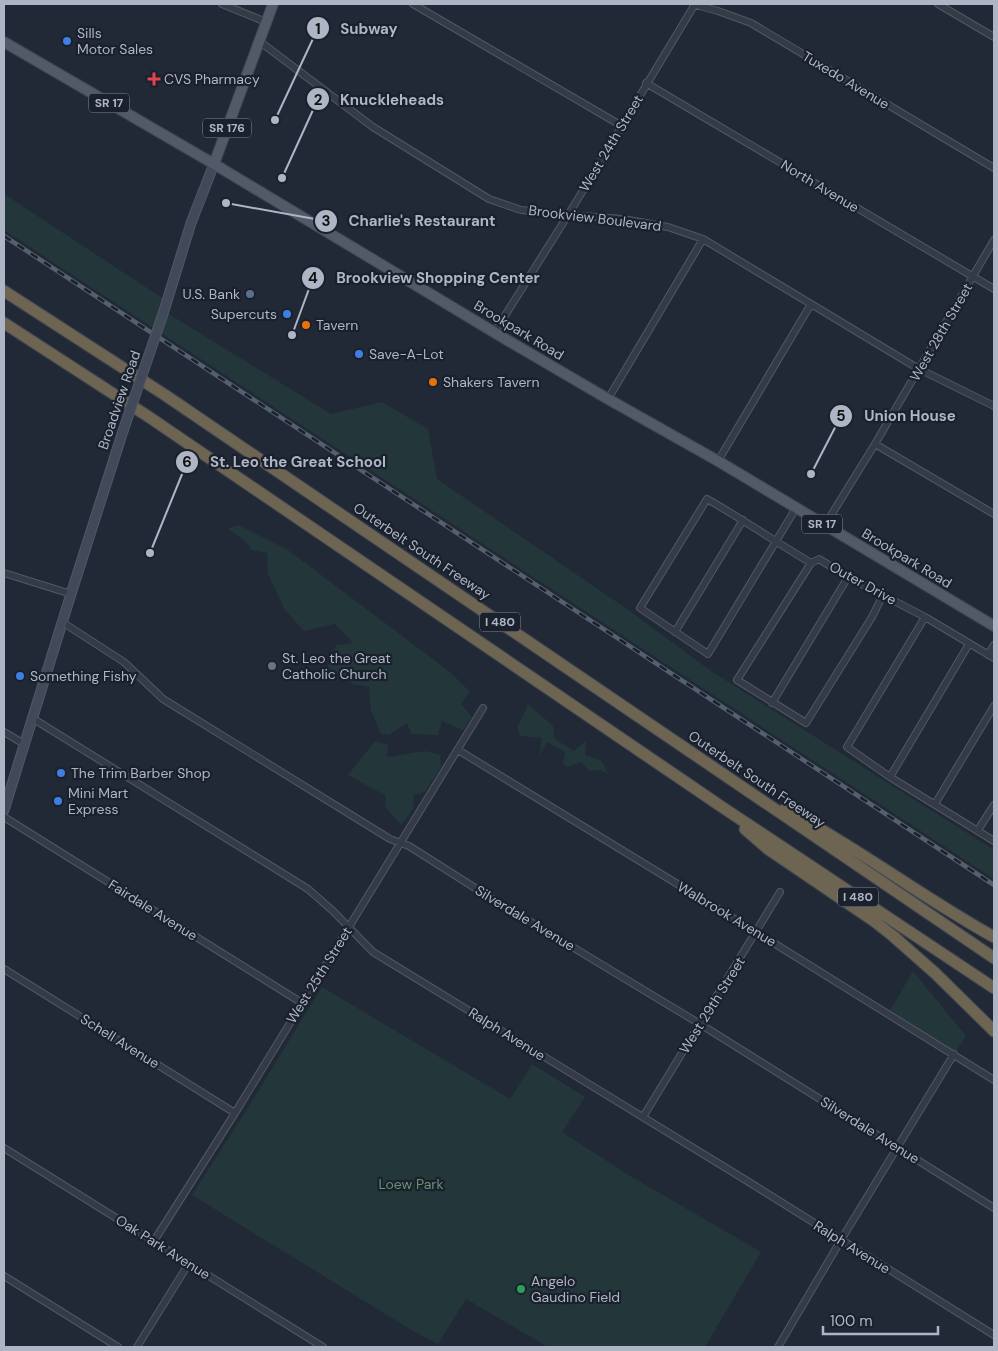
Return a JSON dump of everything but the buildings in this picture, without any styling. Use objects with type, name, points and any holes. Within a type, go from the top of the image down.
[{"type":"highway","name":"Outerbelt South Freeway","points":[[4,291],[165,395],[994,958]]},
{"type":"highway","name":"I 480","points":[[4,323],[133,406],[722,807],[994,988]]},
{"type":"highway","points":[[742,788],[802,818],[994,937]]},
{"type":"highway","points":[[722,807],[768,849],[893,936],[935,973],[994,1031]]},
{"type":"main road","name":"Broadview Road","points":[[4,810],[70,594],[164,311],[191,223],[273,4]]},
{"type":"main road","name":"Brookpark Road","points":[[4,42],[214,164],[608,399],[718,461],[994,626]]},
{"type":"street","points":[[222,4],[266,22]]},
{"type":"street","points":[[413,4],[622,126]]},
{"type":"street","name":"West 24th Street","points":[[494,332],[568,216],[694,4]]},
{"type":"street","name":"Tuxedo Avenue","points":[[694,4],[751,23],[994,168]]},
{"type":"street","points":[[938,4],[994,37]]},
{"type":"street","name":"Brookview Boulevard","points":[[259,41],[374,127],[489,199],[521,210],[668,226],[703,239],[919,369],[994,406]]},
{"type":"street","name":"North Avenue","points":[[646,83],[994,289]]},
{"type":"street","points":[[608,399],[703,239]]},
{"type":"street","name":"West 28th Street","points":[[825,526],[994,240]]},
{"type":"street","points":[[718,461],[811,304]]},
{"type":"street","points":[[875,444],[994,514]]},
{"type":"street","name":"Outer Drive","points":[[675,632],[640,608],[707,498],[811,563],[819,559],[848,577],[925,617],[991,656]]},
{"type":"street","points":[[743,520],[675,632],[708,654],[796,508]]},
{"type":"street","points":[[811,563],[737,680],[806,723],[872,617],[883,595]]},
{"type":"street","points":[[4,573],[70,594]]},
{"type":"street","points":[[772,703],[848,577]]},
{"type":"street","points":[[925,617],[847,748],[890,777],[994,841]]},
{"type":"street","name":"Silverdale Avenue","points":[[62,622],[124,662],[163,699],[390,839],[409,846],[700,1024],[994,1208]]},
{"type":"street","points":[[890,777],[970,644]]},
{"type":"street","points":[[991,656],[994,644]]},
{"type":"street","points":[[934,804],[994,706]]},
{"type":"street","name":"West 25th Street","points":[[154,1241],[236,1113],[483,708]]},
{"type":"street","name":"Ralph Avenue","points":[[32,718],[308,889],[333,911],[373,952],[994,1335]]},
{"type":"street","points":[[4,732],[24,744]]},
{"type":"street","name":"Walbrook Avenue","points":[[458,750],[994,1080]]},
{"type":"street","points":[[978,830],[994,805]]},
{"type":"street","name":"Fairdale Avenue","points":[[4,817],[302,1003]]},
{"type":"street","name":"West 29th Street","points":[[643,1117],[780,892]]},
{"type":"street","name":"Schell Avenue","points":[[4,970],[236,1113]]},
{"type":"street","points":[[778,1347],[954,1054]]},
{"type":"street","name":"Oak Park Avenue","points":[[4,1148],[323,1347]]},
{"type":"street","points":[[137,1347],[189,1263]]},
{"type":"street","points":[[4,1276],[118,1347]]},
{"type":"green space","points":[[4,194],[167,301],[164,311],[331,414],[382,402],[428,429],[437,479],[627,609],[714,673],[994,850],[994,879],[4,230]]},
{"type":"green space","points":[[238,525],[288,550],[450,672],[470,692],[461,704],[472,717],[463,730],[442,721],[438,735],[411,734],[407,723],[389,735],[381,734],[371,711],[369,687],[352,684],[340,672],[331,678],[326,671],[336,645],[353,643],[335,624],[304,631],[285,610],[268,574],[267,553],[252,550],[246,542],[228,529]]},
{"type":"green space","points":[[528,704],[553,726],[555,739],[574,751],[586,741],[585,755],[602,761],[608,774],[601,770],[589,771],[581,762],[568,767],[563,764],[565,752],[547,742],[539,756],[542,738],[520,736],[517,727]]},
{"type":"green space","points":[[375,741],[388,745],[387,757],[425,751],[440,755],[441,767],[425,792],[414,795],[413,809],[401,825],[385,807],[386,796],[348,775]]},
{"type":"green space","points":[[913,971],[966,1036],[954,1054],[888,1014]]},
{"type":"green space","name":"Loew Park","points":[[322,987],[510,1099],[532,1064],[585,1097],[562,1132],[627,1174],[761,1252],[705,1347],[548,1347],[466,1299],[438,1344],[413,1331],[192,1195]]},
{"type":"railway","points":[[4,236],[994,885]]},
{"type":"place","name":"Sills Motor Sales","points":[[67,41]]},
{"type":"place","name":"CVS Pharmacy","points":[[154,79]]},
{"type":"place","name":"Subway","points":[[275,120]]},
{"type":"place","name":"Knuckleheads","points":[[282,178]]},
{"type":"place","name":"Charlie's Restaurant","points":[[226,203]]},
{"type":"place","name":"U.S. Bank","points":[[250,294]]},
{"type":"place","name":"Supercuts","points":[[287,314]]},
{"type":"place","name":"Tavern","points":[[306,325]]},
{"type":"place","name":"Brookview Shopping Center","points":[[292,335]]},
{"type":"place","name":"Save-A-Lot","points":[[359,354]]},
{"type":"place","name":"Shakers Tavern","points":[[433,382]]},
{"type":"place","name":"Union House","points":[[811,474]]},
{"type":"place","name":"St. Leo the Great School","points":[[150,553]]},
{"type":"place","name":"St. Leo the Great Catholic Church","points":[[272,666]]},
{"type":"place","name":"Something Fishy","points":[[20,676]]},
{"type":"place","name":"The Trim Barber Shop","points":[[61,773]]},
{"type":"place","name":"Mini Mart Express","points":[[58,801]]},
{"type":"place","name":"Angelo Gaudino Field","points":[[521,1289]]}]
